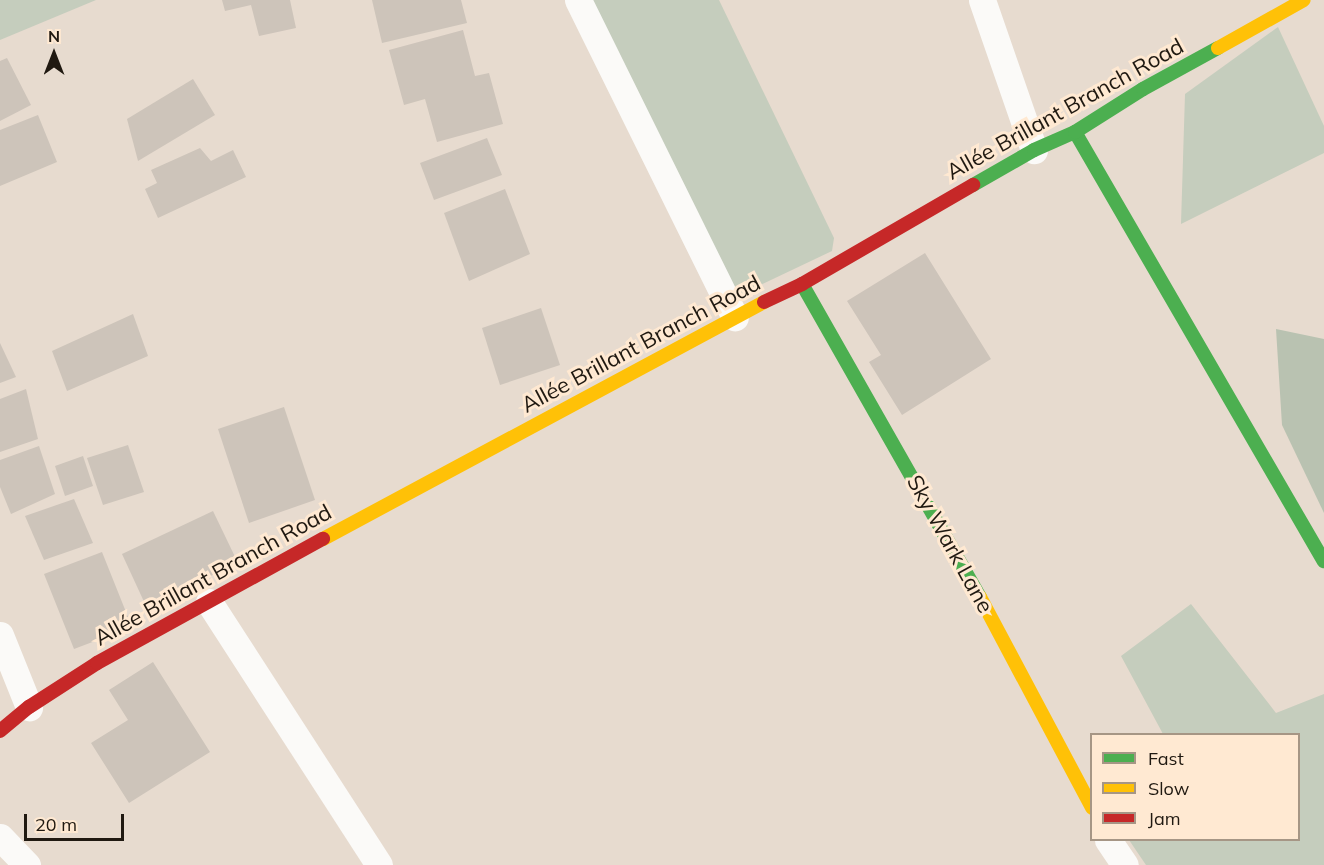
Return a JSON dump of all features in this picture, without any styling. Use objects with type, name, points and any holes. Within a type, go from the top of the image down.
[{"type":"street","points":[[578,0],[735,317]]},
{"type":"street","points":[[982,0],[1034,150]]},
{"type":"street","name":"Allée Brillant Branch Road","points":[[0,731],[29,707],[97,663],[485,450],[735,317],[802,284],[1034,150],[1075,132],[1143,89],[1305,0]]},
{"type":"street","points":[[1075,132],[1324,561]]},
{"type":"street","name":"Sky Wark Lane","points":[[802,284],[967,573],[1090,804]]},
{"type":"street","points":[[209,602],[379,865]]},
{"type":"street","points":[[0,635],[29,707]]},
{"type":"street","points":[[0,837],[27,865]]},
{"type":"street","points":[[1109,841],[1125,865]]},
{"type":"green space","points":[[0,0],[96,0],[0,40]]},
{"type":"green space","points":[[591,0],[719,0],[834,238],[832,251],[737,296]]},
{"type":"green space","points":[[1278,27],[1324,126],[1324,153],[1181,224],[1185,94]]},
{"type":"green space","points":[[1276,329],[1324,339],[1324,513],[1282,425]]},
{"type":"green space","points":[[1191,604],[1276,713],[1324,694],[1324,865],[1146,865],[1130,841],[1300,841],[1300,733],[1162,733],[1121,656]]},
{"type":"building","points":[[222,0],[290,0],[296,28],[259,36],[251,5],[225,11]]},
{"type":"building","points":[[372,0],[461,0],[467,23],[382,43]]},
{"type":"building","points":[[463,30],[475,76],[489,73],[503,124],[437,142],[425,99],[404,105],[389,50]]},
{"type":"building","points":[[7,58],[31,105],[0,121],[0,61]]},
{"type":"building","points":[[193,79],[215,115],[138,161],[127,119]]},
{"type":"building","points":[[38,115],[57,162],[0,186],[0,130]]},
{"type":"building","points":[[487,138],[502,175],[434,200],[420,163]]},
{"type":"building","points":[[200,148],[211,161],[233,150],[246,177],[158,218],[145,189],[157,183],[151,170]]},
{"type":"building","points":[[505,189],[530,254],[469,281],[444,213]]},
{"type":"building","points":[[925,253],[991,359],[902,415],[869,362],[881,355],[847,301]]},
{"type":"building","points":[[541,308],[560,365],[500,385],[482,328]]},
{"type":"building","points":[[133,314],[148,356],[67,391],[52,351]]},
{"type":"building","points":[[0,343],[16,377],[0,383]]},
{"type":"building","points":[[26,389],[38,439],[0,452],[0,399]]},
{"type":"building","points":[[284,407],[315,500],[249,523],[218,429]]},
{"type":"building","points":[[128,445],[144,492],[103,505],[87,458]]},
{"type":"building","points":[[39,446],[55,494],[11,514],[0,487],[0,460]]},
{"type":"building","points":[[83,456],[93,486],[65,496],[55,466]]},
{"type":"building","points":[[74,499],[93,543],[44,560],[25,516]]},
{"type":"building","points":[[213,511],[238,563],[146,606],[122,554]]},
{"type":"building","points":[[102,552],[132,627],[74,649],[44,574]]},
{"type":"building","points":[[153,662],[210,752],[129,803],[91,743],[128,720],[109,690]]},
{"type":"traffic: fast","points":[[973,185],[1034,150],[1075,132],[1143,89],[1218,48]]},
{"type":"traffic: fast","points":[[1075,132],[1324,561]]},
{"type":"traffic: fast","points":[[802,284],[980,597]]},
{"type":"traffic: slow","points":[[1218,48],[1304,0]]},
{"type":"traffic: slow","points":[[323,539],[764,302]]},
{"type":"traffic: slow","points":[[980,597],[1090,804]]},
{"type":"traffic: jam","points":[[764,302],[802,284],[973,185]]},
{"type":"traffic: jam","points":[[0,731],[29,707],[97,663],[323,539]]}]
